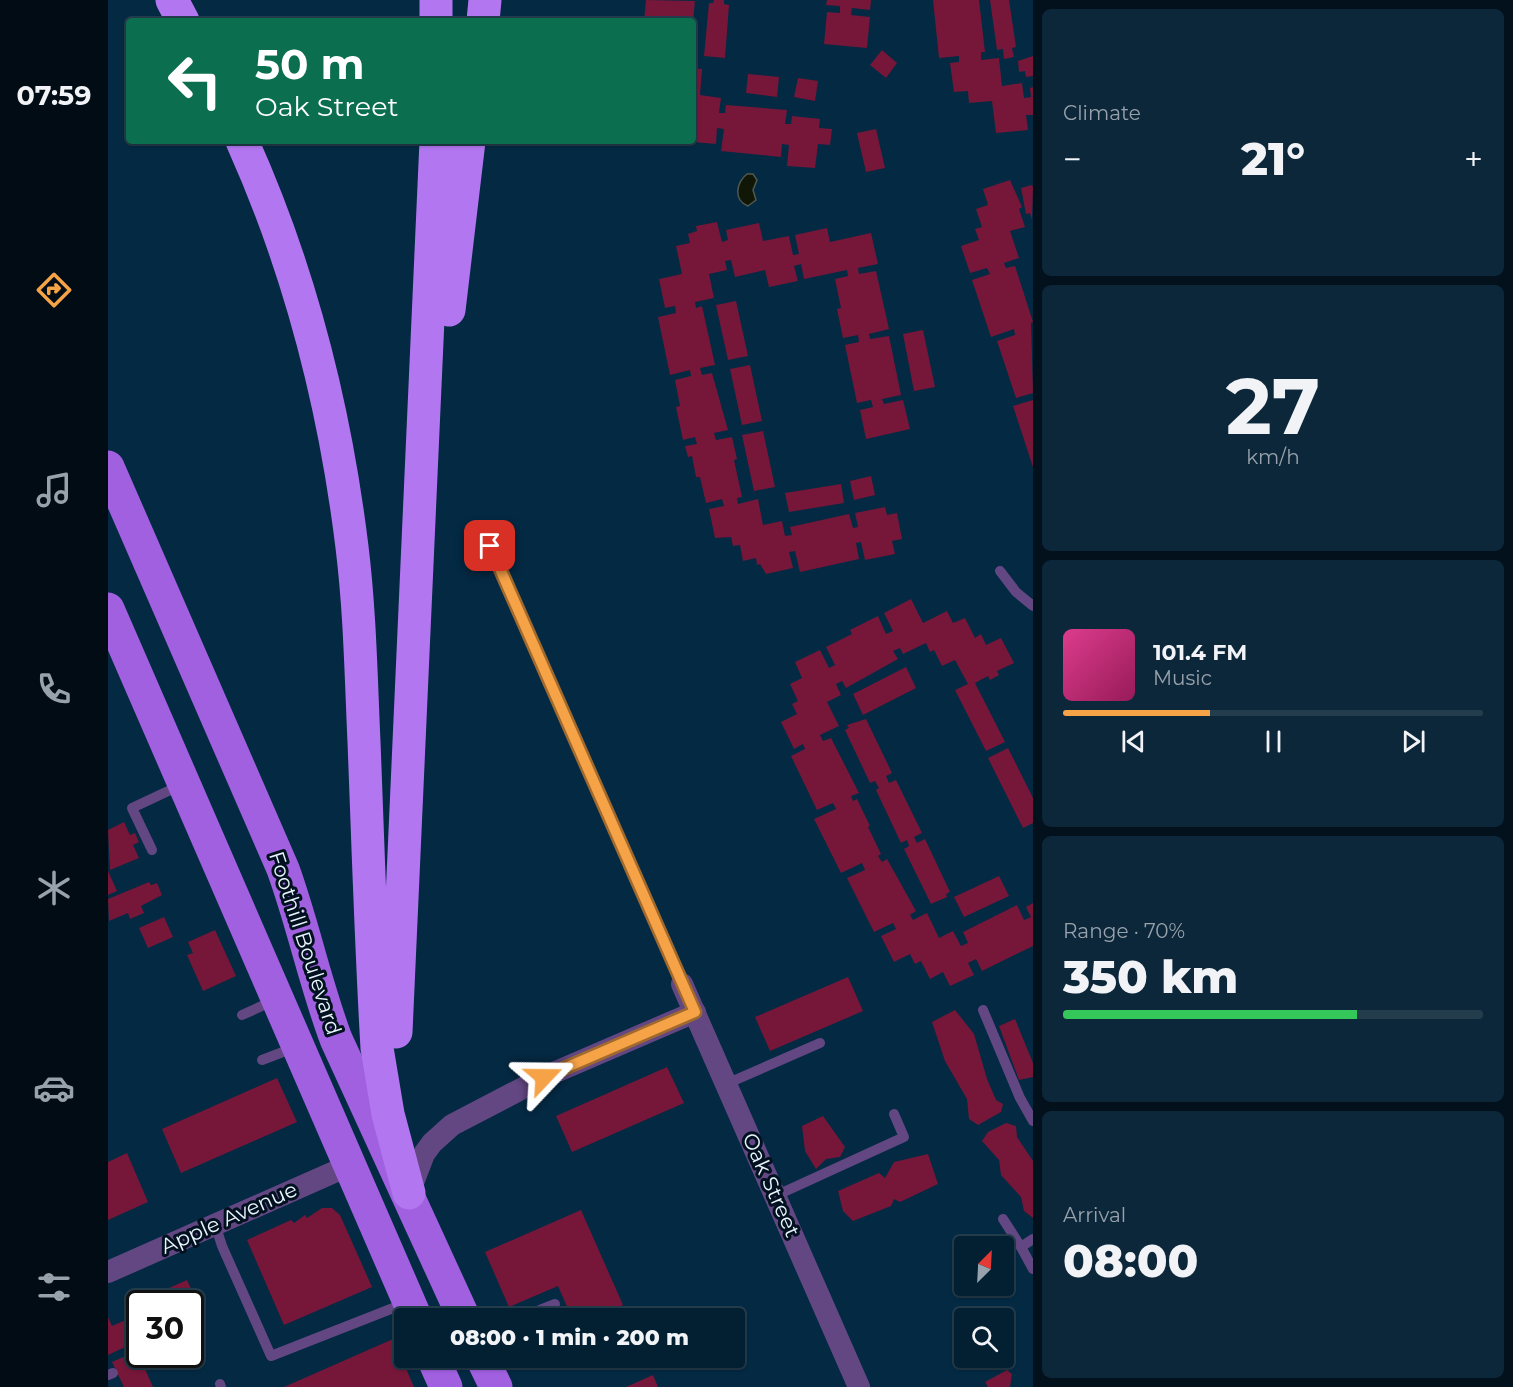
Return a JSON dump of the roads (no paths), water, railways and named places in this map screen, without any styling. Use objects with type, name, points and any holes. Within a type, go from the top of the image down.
[{"type":"highway","points":[[172,0],[181,18]]},
{"type":"highway","points":[[436,0],[436,18]]},
{"type":"highway","points":[[483,18],[485,0]]},
{"type":"highway","points":[[244,144],[273,216],[305,314],[330,409],[341,470],[352,549],[358,625],[377,1048],[384,1097],[409,1193]]},
{"type":"highway","points":[[409,1193],[396,1037],[436,144]]},
{"type":"highway","points":[[410,697],[425,519],[469,144]]},
{"type":"main road","name":"Foothill Boulevard","points":[[108,467],[283,869],[336,1039],[361,1099],[409,1193],[460,1308]]},
{"type":"main road","name":"Foothill Boulevard","points":[[108,609],[412,1308]]},
{"type":"main road","points":[[437,1368],[446,1387]]},
{"type":"main road","points":[[487,1368],[496,1387]]},
{"type":"street","name":"Oak Street","points":[[682,984],[859,1387]]},
{"type":"street","points":[[409,1193],[428,1148],[452,1125],[544,1077],[695,1012]]},
{"type":"street","name":"Apple Avenue","points":[[108,1272],[350,1165]]},
{"type":"lane","points":[[490,546],[682,984]]},
{"type":"lane","points":[[1000,571],[1016,592],[1033,606]]},
{"type":"lane","points":[[152,850],[132,808],[184,784]]},
{"type":"lane","points":[[242,1015],[278,999]]},
{"type":"lane","points":[[983,1010],[1020,1098],[1033,1121]]},
{"type":"lane","points":[[726,1084],[820,1043]]},
{"type":"lane","points":[[262,1060],[298,1046]]},
{"type":"lane","points":[[775,1196],[904,1137],[894,1113]]},
{"type":"lane","points":[[1003,1219],[1033,1269]]},
{"type":"lane","points":[[215,1224],[222,1246],[271,1356],[394,1316]]},
{"type":"lane","points":[[1021,1247],[1033,1239]]},
{"type":"lane","points":[[545,1308],[555,1304]]}]
